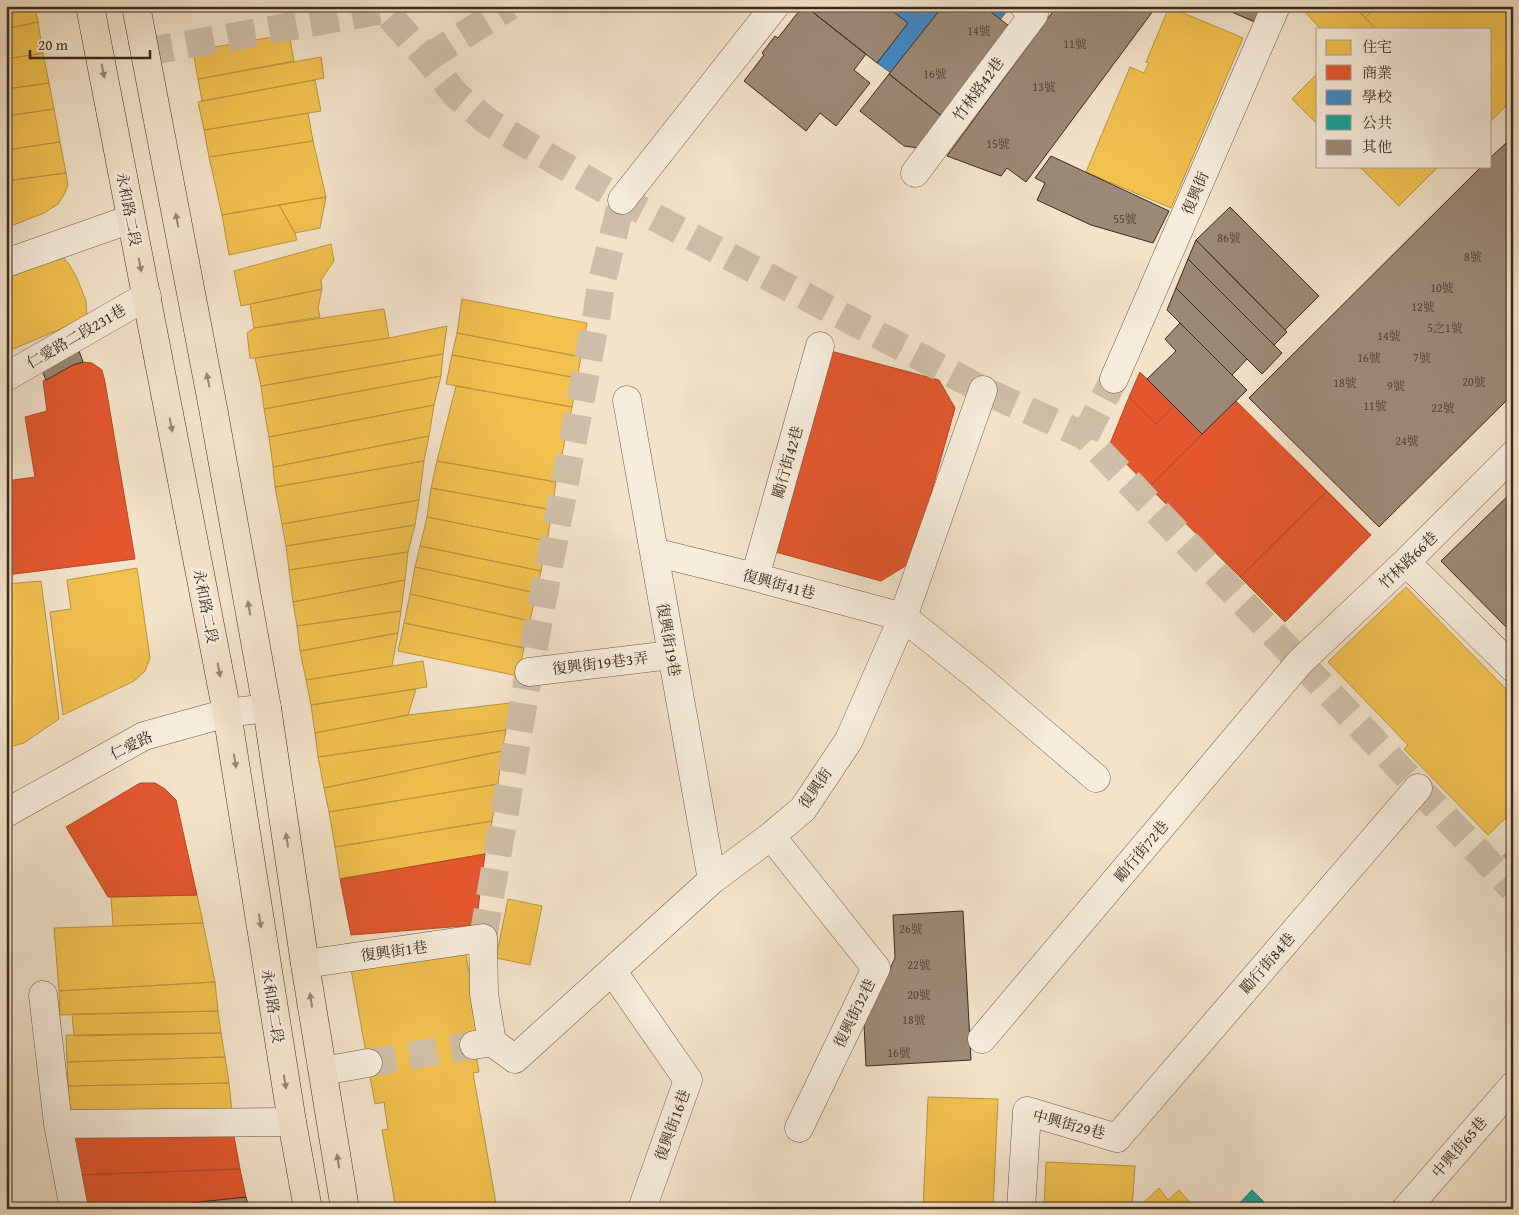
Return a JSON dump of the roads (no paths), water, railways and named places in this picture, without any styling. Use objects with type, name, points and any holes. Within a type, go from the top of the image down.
[{"type":"main road","name":"永和路二段","points":[[90,6],[227,713],[292,1122],[308,1209]]},
{"type":"main road","points":[[136,6],[213,408],[267,708],[345,1209]]},
{"type":"street","points":[[622,200],[775,6]]},
{"type":"street","name":"竹林路42巷","points":[[915,174],[1034,14],[1024,6]]},
{"type":"street","name":"復興街","points":[[1114,379],[1276,6]]},
{"type":"street","points":[[6,263],[132,219]]},
{"type":"street","name":"仁愛路二段231巷","points":[[6,377],[146,296]]},
{"type":"street","name":"勵行街42巷","points":[[755,577],[820,346]]},
{"type":"street","name":"復興街","points":[[483,938],[483,1044],[516,1059],[712,880],[771,836],[803,809],[849,740],[903,617],[983,390]]},
{"type":"street","name":"復興街19巷","points":[[627,400],[712,880]]},
{"type":"street","name":"竹林路66巷","points":[[1300,662],[1406,562],[1513,455]]},
{"type":"street","name":"復興街41巷","points":[[654,552],[903,617]]},
{"type":"street","points":[[1406,562],[1513,668]]},
{"type":"street","points":[[903,617],[1096,778]]},
{"type":"street","name":"復興街19巷3弄","points":[[529,672],[671,655]]},
{"type":"street","name":"勵行街72巷","points":[[982,1039],[1300,662]]},
{"type":"street","name":"仁愛路","points":[[6,813],[144,736],[227,713],[267,708]]},
{"type":"street","name":"勵行街84巷","points":[[1117,1138],[1418,788]]},
{"type":"street","name":"復興街32巷","points":[[771,836],[876,968],[799,1128]]},
{"type":"street","name":"復興街1巷","points":[[306,964],[483,938]]},
{"type":"street","name":"復興街16巷","points":[[613,972],[688,1080],[642,1209]]},
{"type":"street","points":[[43,995],[58,1124],[74,1209]]},
{"type":"street","points":[[323,1071],[368,1064]]},
{"type":"street","name":"中興街65巷","points":[[1406,1209],[1513,1086]]},
{"type":"street","name":"中興街29巷","points":[[1021,1209],[1027,1111],[1117,1138]]},
{"type":"street","points":[[58,1124],[292,1122]]},
{"type":"tunnel","points":[[427,58],[510,6]]},
{"type":"tunnel","points":[[145,52],[384,10],[427,58],[456,95],[487,121],[622,200],[983,390],[1085,436],[1513,889]]},
{"type":"tunnel","points":[[483,938],[529,672],[601,285],[622,200]]},
{"type":"tunnel","points":[[1085,436],[1114,379]]},
{"type":"tunnel","points":[[368,1063],[474,1045]]}]
